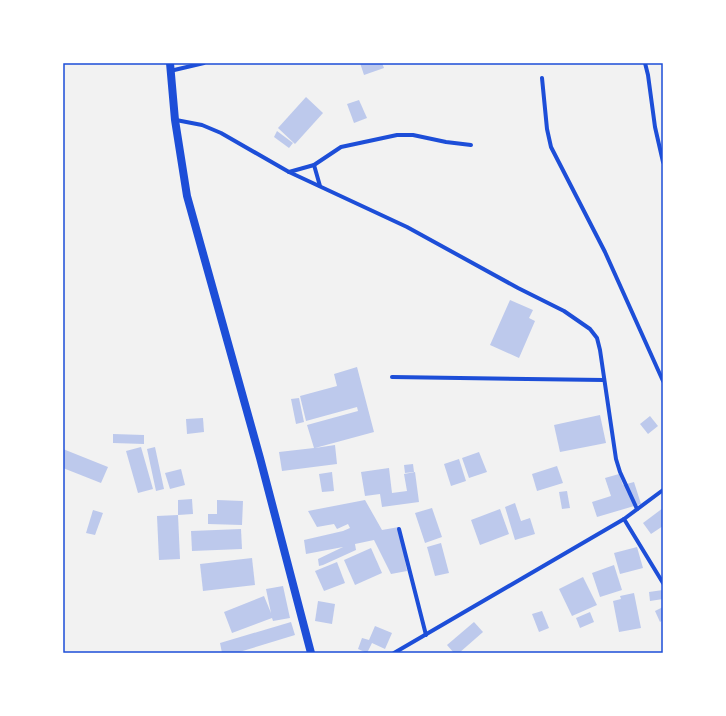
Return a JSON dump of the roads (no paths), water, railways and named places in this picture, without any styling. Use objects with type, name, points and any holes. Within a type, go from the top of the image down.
[{"type":"main road","points":[[170,67],[175,120],[186,196],[260,458],[311,653]]},
{"type":"street","points":[[170,67],[204,63]]},
{"type":"street","points":[[645,63],[655,127],[663,162]]},
{"type":"street","points":[[542,78],[547,129],[551,147],[605,252],[663,381]]},
{"type":"street","points":[[175,120],[202,125],[221,133],[289,172],[407,227],[518,288],[564,311],[590,329],[597,338],[616,459],[636,509]]},
{"type":"street","points":[[289,172],[314,165],[341,147],[397,135],[413,135],[446,142],[471,145]]},
{"type":"street","points":[[314,165],[320,186]]},
{"type":"street","points":[[392,377],[604,380]]},
{"type":"street","points":[[394,653],[624,519],[663,490]]},
{"type":"street","points":[[624,519],[663,583]]},
{"type":"street","points":[[399,529],[426,635]]}]
